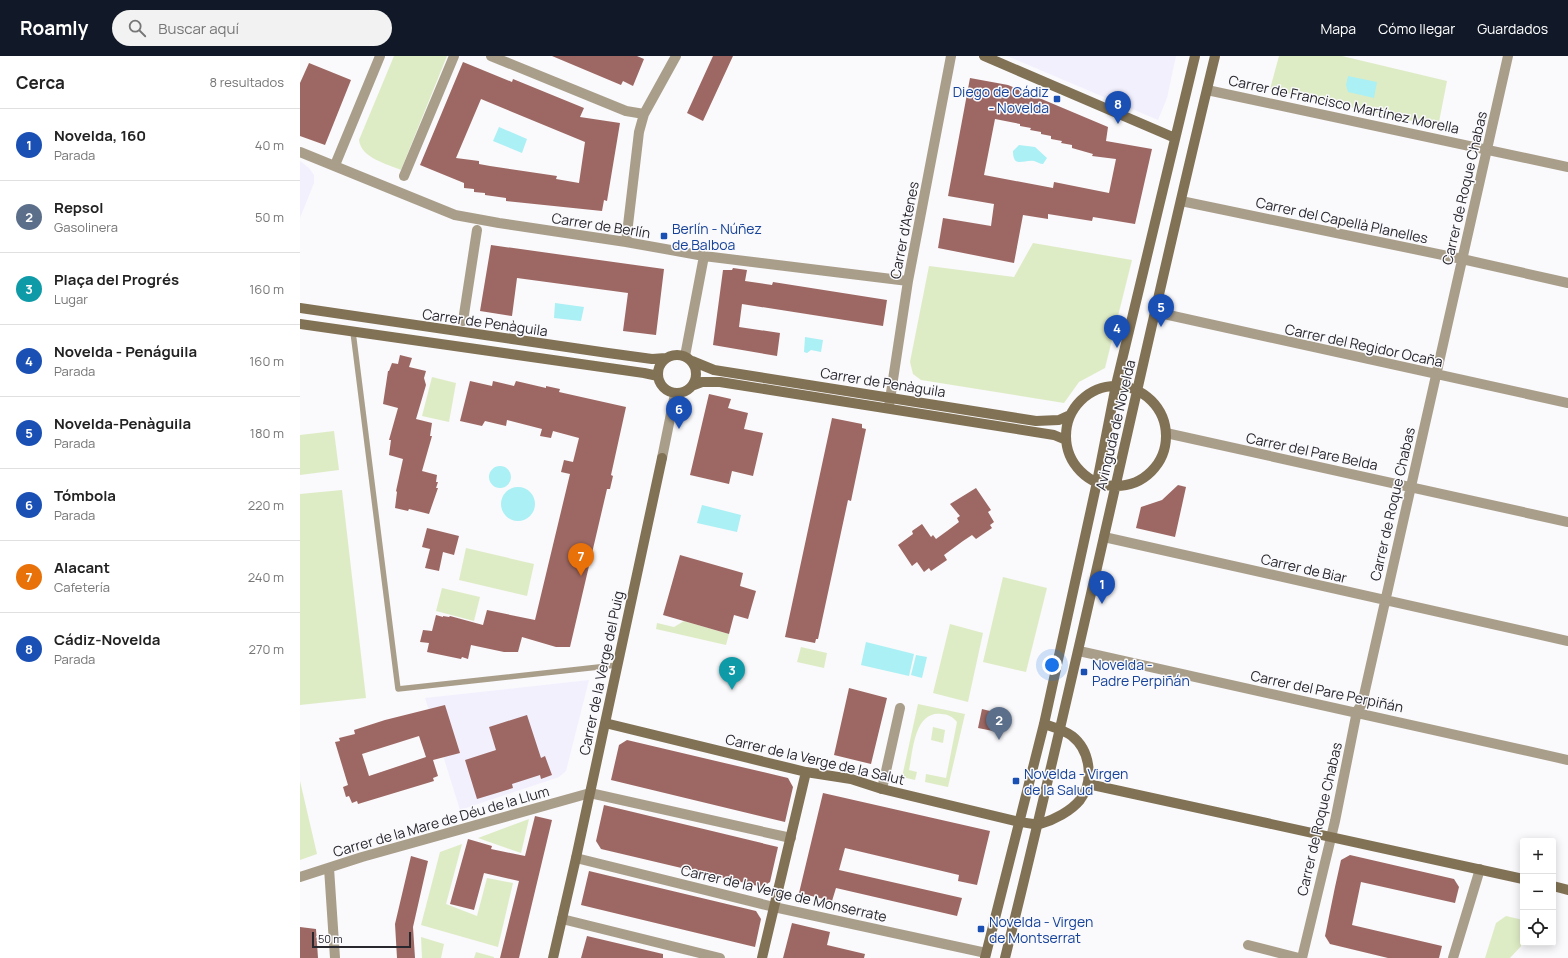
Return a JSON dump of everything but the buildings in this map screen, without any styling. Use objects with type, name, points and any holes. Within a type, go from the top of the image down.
[{"type":"street","points":[[335,165],[380,56]]},
{"type":"street","points":[[404,176],[454,56]]},
{"type":"street","points":[[491,56],[626,111],[644,114]]},
{"type":"street","points":[[626,242],[639,132],[644,114],[676,56]]},
{"type":"street","name":"Carrer d'Atenes","points":[[888,410],[908,281],[951,56]]},
{"type":"street","points":[[984,56],[1175,138]]},
{"type":"street","name":"Avinguda de Novelda","points":[[985,955],[1044,724],[1097,482],[1116,385],[1195,56]]},
{"type":"street","name":"Avinguda de Novelda","points":[[1006,958],[1061,730],[1115,486],[1215,56]]},
{"type":"street","name":"Carrer de Roque Chabas","points":[[1300,958],[1330,838],[1357,712],[1362,704],[1384,600],[1508,56]]},
{"type":"street","name":"Carrer de Francisco Martínez Morella","points":[[1207,90],[1487,149],[1568,168]]},
{"type":"street","name":"Carrer de Berlín","points":[[300,152],[455,215],[499,224],[626,242],[704,256],[908,281]]},
{"type":"street","name":"Carrer del Capellà Planelles","points":[[1181,201],[1462,259],[1568,283]]},
{"type":"street","points":[[463,321],[477,230]]},
{"type":"street","points":[[689,359],[704,256]]},
{"type":"street","name":"Carrer de Penàguila","points":[[300,308],[608,353],[652,359],[666,358]]},
{"type":"street","name":"Carrer del Regidor Ocaña","points":[[1155,312],[1435,375],[1568,403]]},
{"type":"street","name":"Carrer de Penàguila","points":[[300,324],[658,376]]},
{"type":"street","points":[[676,354],[689,359],[696,369],[697,377],[694,385],[685,392],[675,394],[667,391],[660,384],[658,376],[659,367],[666,358],[676,354]]},
{"type":"street","name":"Carrer de Penàguila","points":[[689,359],[714,370],[1036,421],[1059,420],[1070,415]]},
{"type":"street","name":"Carrer de Penàguila","points":[[694,385],[702,382],[720,382],[888,410],[1054,435],[1066,440]]},
{"type":"street","points":[[1116,385],[1138,391],[1148,397],[1157,407],[1164,420],[1166,433],[1163,454],[1152,471],[1135,482],[1115,486],[1097,482],[1082,472],[1071,458],[1066,440],[1066,426],[1070,415],[1080,400],[1102,387],[1116,385]]},
{"type":"street","name":"Carrer de la Verge del Puig","points":[[553,958],[590,794],[675,394]]},
{"type":"street","name":"Carrer del Pare Belda","points":[[1166,433],[1568,522]]},
{"type":"street","name":"Carrer de Biar","points":[[1104,537],[1568,641]]},
{"type":"street","name":"Carrer del Pare Perpiñán","points":[[1079,651],[1568,760]]},
{"type":"street","points":[[882,789],[900,708]]},
{"type":"street","name":"Carrer de la Verge de la Salut","points":[[605,723],[806,772],[851,779],[882,789],[1019,822]]},
{"type":"street","points":[[1019,822],[1039,824],[1070,810],[1080,799],[1088,784],[1089,767],[1085,753],[1072,736],[1044,724]]},
{"type":"street","points":[[762,958],[806,772]]},
{"type":"street","points":[[1088,784],[1520,878]]},
{"type":"street","points":[[590,794],[790,838]]},
{"type":"street","name":"Carrer de la Mare de Déu de la Llum","points":[[300,876],[590,794]]},
{"type":"street","name":"Carrer de la Verge de Monserrate","points":[[576,858],[774,907],[985,955]]},
{"type":"street","points":[[329,868],[329,895],[335,958]]},
{"type":"street","points":[[1453,958],[1480,869]]},
{"type":"street","points":[[1556,887],[1568,890]]},
{"type":"street","points":[[562,919],[720,958]]},
{"type":"street","points":[[1248,944],[1300,958]]},
{"type":"lane","points":[[353,332],[398,689],[617,665]]},
{"type":"shaded area","points":[[1007,56],[1176,56],[1167,98],[1158,120]]},
{"type":"shaded area","points":[[300,161],[309,168],[314,175],[314,183],[300,218]]},
{"type":"shaded area","points":[[589,680],[566,771],[559,777],[460,810],[425,698]]},
{"type":"green space","points":[[394,56],[447,56],[401,170],[382,163],[369,156],[364,151],[359,140]]},
{"type":"green space","points":[[1279,56],[1342,56],[1447,81],[1438,127],[1270,89]]},
{"type":"green space","points":[[1033,243],[1132,260],[1105,368],[1079,382],[1064,403],[921,380],[913,374],[910,362],[929,266],[1014,277]]},
{"type":"green space","points":[[432,377],[456,383],[449,422],[422,416]]},
{"type":"green space","points":[[334,431],[339,470],[300,475],[300,435]]},
{"type":"green space","points":[[342,490],[366,698],[300,705],[300,494]]},
{"type":"green space","points":[[466,548],[534,564],[527,596],[459,580]]},
{"type":"green space","points":[[1003,577],[1047,588],[1026,672],[983,662]]},
{"type":"green space","points":[[442,588],[480,597],[474,621],[436,611]]},
{"type":"green space","points":[[684,621],[729,634],[726,645],[656,629],[657,623],[674,627]]},
{"type":"green space","points":[[950,624],[983,633],[968,702],[933,693]]},
{"type":"green space","points":[[801,647],[827,653],[824,668],[797,662]]},
{"type":"green space","points":[[918,704],[965,714],[948,787],[925,782],[926,774],[946,778],[957,722],[952,717],[946,715],[932,715],[925,719],[920,726],[916,734],[909,770],[917,772],[915,780],[902,777]]},
{"type":"green space","points":[[933,727],[945,730],[943,743],[931,740]]},
{"type":"green space","points":[[300,781],[317,854],[300,860]]},
{"type":"green space","points":[[529,819],[521,853],[478,838]]},
{"type":"green space","points":[[462,844],[446,904],[477,916],[487,878],[513,883],[498,947],[421,925],[440,852]]},
{"type":"green space","points":[[1506,916],[1520,919],[1521,946],[1510,958],[1485,958],[1496,923]]},
{"type":"green space","points":[[421,937],[444,944],[441,958],[422,958]]},
{"type":"green space","points":[[476,952],[494,957],[494,958],[474,958]]},
{"type":"water","points":[[1348,76],[1377,82],[1374,98],[1348,92],[1346,85]]},
{"type":"water","points":[[499,127],[527,139],[522,153],[493,141]]},
{"type":"water","points":[[1019,145],[1035,147],[1047,158],[1043,164],[1034,161],[1017,162],[1013,157],[1013,151]]},
{"type":"water","points":[[555,303],[584,307],[581,321],[554,318]]},
{"type":"water","points":[[805,337],[823,340],[821,352],[811,350],[807,353],[804,352]]},
{"type":"water","points":[[500,466],[504,467],[510,473],[510,481],[504,487],[500,488],[496,487],[490,481],[489,477],[490,473],[496,467]]},
{"type":"water","points":[[515,487],[521,487],[530,492],[534,498],[534,510],[530,516],[521,521],[515,521],[506,516],[501,507],[501,501],[506,492]]},
{"type":"water","points":[[702,505],[741,515],[737,532],[697,523]]},
{"type":"water","points":[[866,642],[914,654],[909,676],[861,665]]},
{"type":"water","points":[[916,655],[927,657],[922,678],[911,675]]},
{"type":"place","name":"Diego de Cádiz - Novelda","points":[[1057,99]]},
{"type":"place","name":"Cádiz-Novelda","points":[[1118,124]]},
{"type":"place","name":"Berlín - Núñez de Balboa","points":[[664,236]]},
{"type":"place","name":"Novelda-Penàguila","points":[[1161,327]]},
{"type":"place","name":"Novelda - Penáguila","points":[[1117,348]]},
{"type":"place","name":"Tómbola","points":[[679,429]]},
{"type":"place","name":"Alacant","points":[[581,576]]},
{"type":"place","name":"Novelda, 160","points":[[1102,604]]},
{"type":"place","name":"Novelda - Padre Perpiñán","points":[[1084,672]]},
{"type":"place","name":"Plaça del Progrés","points":[[732,690]]},
{"type":"place","name":"Repsol","points":[[999,740]]},
{"type":"place","name":"Novelda - Virgen de la Salud","points":[[1016,781]]},
{"type":"place","name":"Novelda - Virgen de Montserrat","points":[[981,929]]}]
